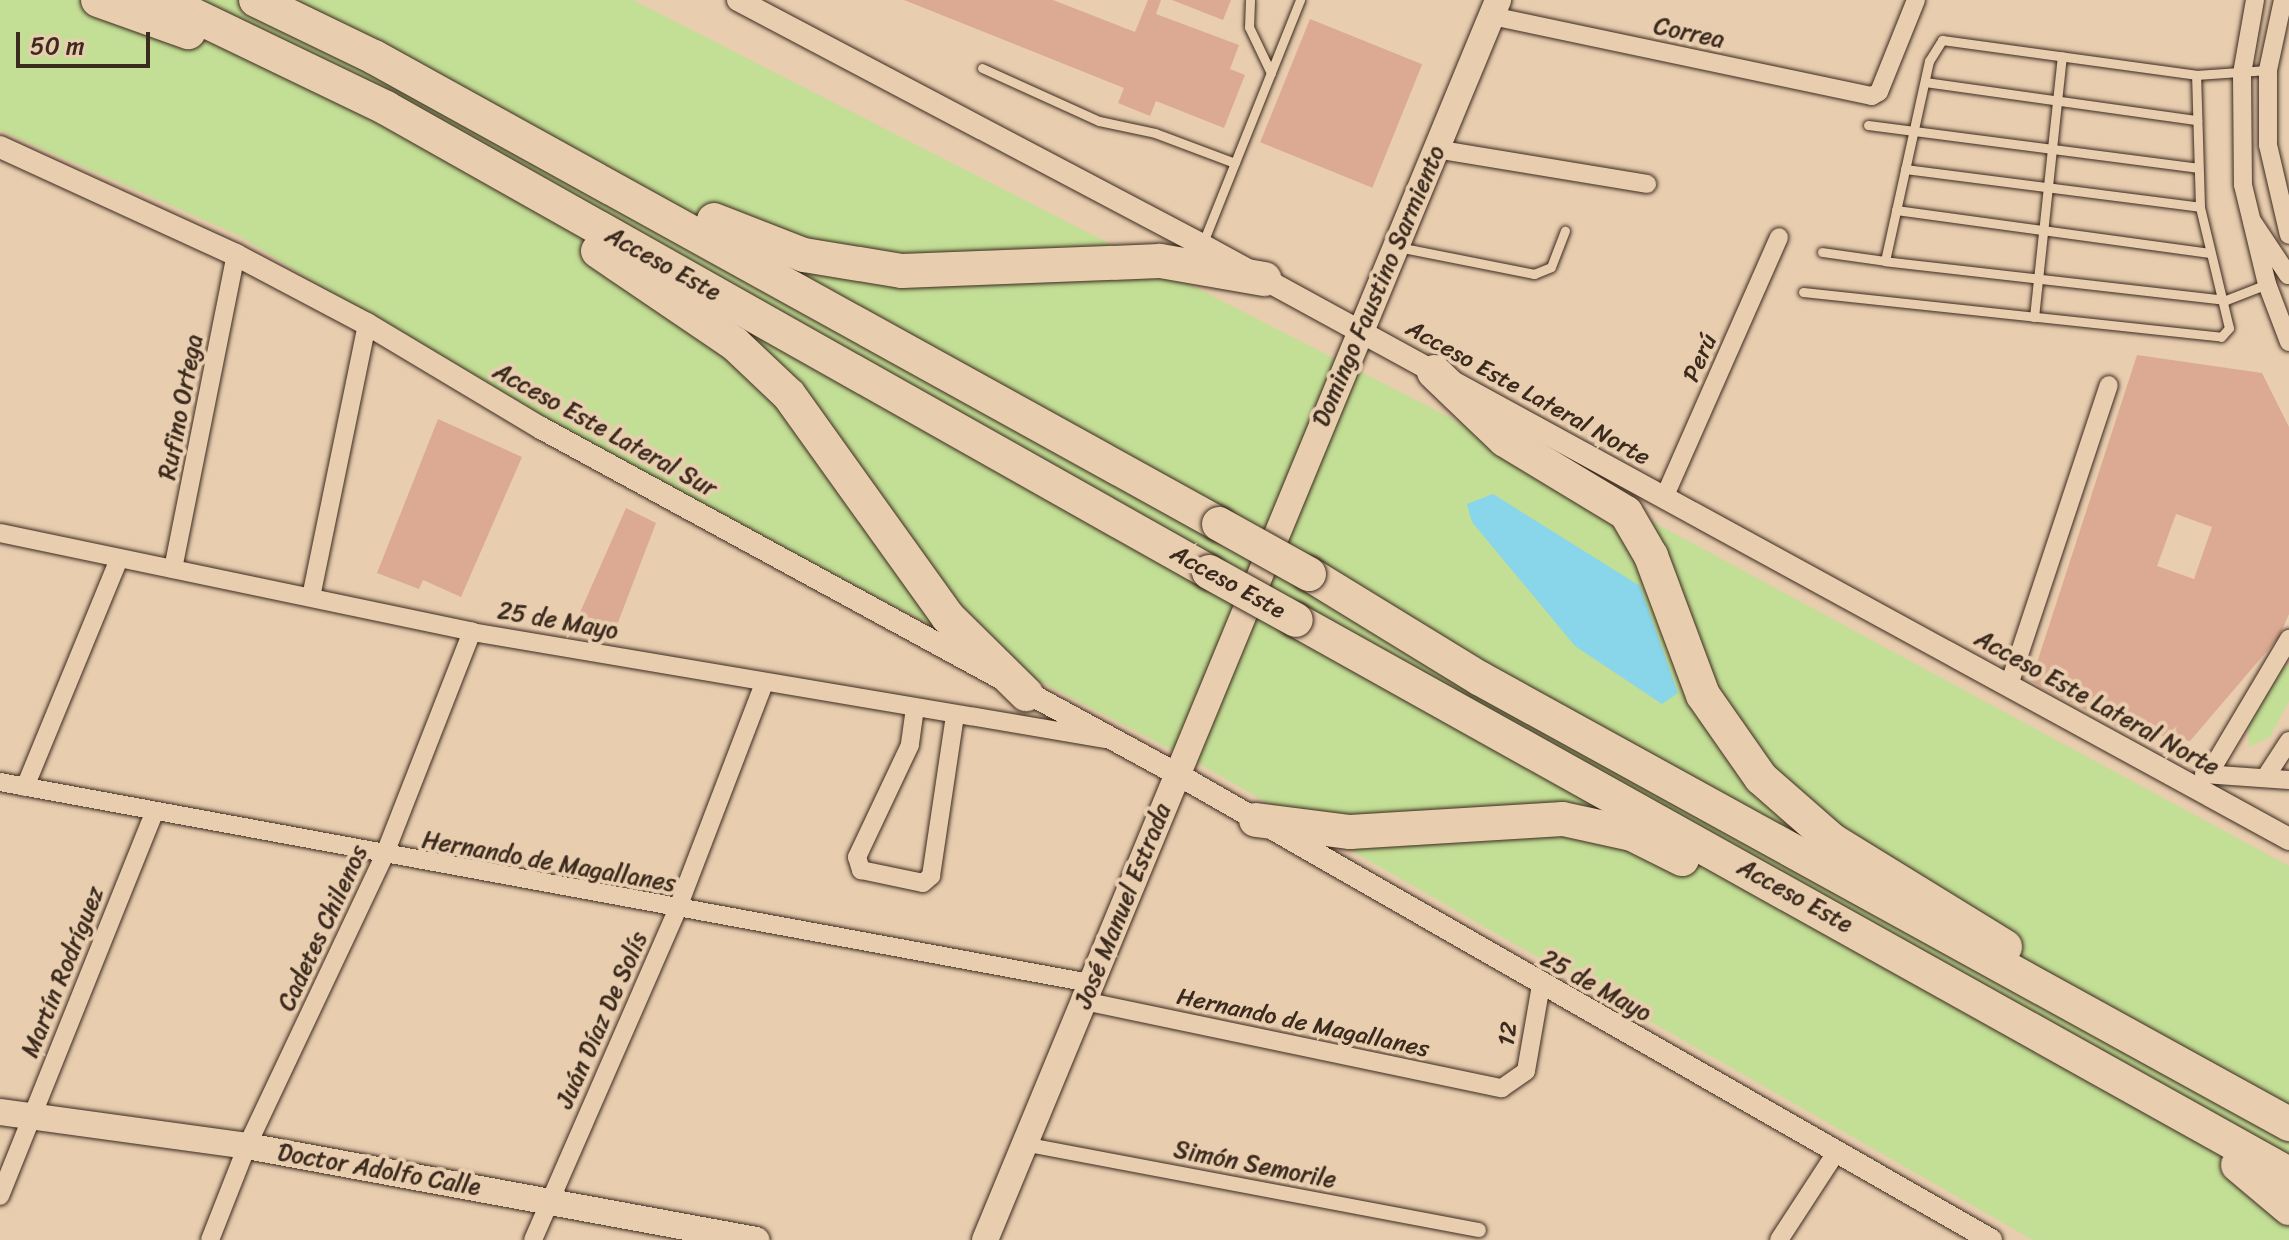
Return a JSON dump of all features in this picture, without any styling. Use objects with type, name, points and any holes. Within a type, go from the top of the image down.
[{"type":"highway","points":[[98,0],[303,65]]},
{"type":"highway","name":"Acceso Este","points":[[162,0],[303,65],[386,108],[1209,572],[2069,1048],[2289,1174]]},
{"type":"highway","name":"Acceso Este","points":[[270,4],[374,57],[1219,524],[1309,574],[1479,678],[2059,1001],[2289,1124]]},
{"type":"highway","points":[[374,57],[527,121],[749,238],[804,255],[944,272],[1160,261],[1264,279]]},
{"type":"highway","points":[[386,108],[756,362],[816,429],[948,617],[1026,694]]},
{"type":"highway","points":[[1434,372],[1505,440],[1626,513],[1651,556],[1703,695],[1761,778],[1833,841],[2000,943],[2059,1001]]},
{"type":"highway","points":[[1256,820],[1350,832],[1513,818],[1598,824],[1632,834],[2069,1048]]},
{"type":"highway","points":[[2132,1039],[2289,1098]]},
{"type":"highway","points":[[2105,1069],[2289,1208]]},
{"type":"main road","name":"Domingo Faustino Sarmiento","points":[[1260,571],[1495,8]]},
{"type":"main road","name":"José Manuel Estrada","points":[[985,1240],[1260,571]]},
{"type":"main road","name":"Doctor Adolfo Calle","points":[[0,1112],[247,1146],[756,1240]]},
{"type":"street","name":"Acceso Este Lateral Norte","points":[[738,0],[1202,245],[2289,839]]},
{"type":"street","name":"Correa","points":[[1495,8],[1877,95],[1916,0]]},
{"type":"street","points":[[2255,0],[2242,74],[2248,216],[2282,281],[2289,342]]},
{"type":"street","points":[[2283,0],[2268,70],[2268,145],[2289,235]]},
{"type":"street","name":"Acceso Este Lateral Sur","points":[[0,147],[236,255],[367,324],[541,428],[1177,774]]},
{"type":"street","points":[[1436,149],[1647,184]]},
{"type":"street","name":"Perú","points":[[1664,498],[1779,237]]},
{"type":"street","name":"Rufino Ortega","points":[[173,569],[236,255]]},
{"type":"street","points":[[311,597],[367,324]]},
{"type":"street","points":[[2009,685],[2109,385]]},
{"type":"street","name":"25 de Mayo","points":[[0,533],[472,632],[1110,740]]},
{"type":"street","points":[[25,787],[119,559]]},
{"type":"street","name":"Cadetes Chilenos","points":[[210,1240],[247,1146],[384,856],[472,632]]},
{"type":"street","points":[[2210,772],[2285,656],[2289,639]]},
{"type":"street","name":"Juán Díaz De Solís","points":[[533,1240],[677,910],[764,683]]},
{"type":"street","points":[[915,708],[910,745],[857,857],[861,870],[923,883],[931,876],[955,715]]},
{"type":"street","points":[[2265,778],[2289,741]]},
{"type":"street","points":[[2187,781],[2210,772],[2289,780]]},
{"type":"street","name":"25 de Mayo","points":[[1177,774],[1541,985],[1837,1151],[1982,1238]]},
{"type":"street","name":"Hernando de Magallanes","points":[[0,782],[677,910],[1087,992],[1486,1087],[1512,1086]]},
{"type":"street","name":"Martín Rodríguez","points":[[0,1196],[154,812]]},
{"type":"street","name":"12","points":[[1512,1086],[1526,1071],[1541,985]]},
{"type":"street","name":"Simón Semorile","points":[[1023,1144],[1479,1230]]},
{"type":"street","points":[[1779,1240],[1837,1151]]},
{"type":"lane","points":[[1250,0],[1249,27],[1271,73]]},
{"type":"lane","points":[[1202,245],[1300,0]]},
{"type":"lane","points":[[1885,261],[1934,47],[1942,40],[2196,75],[2268,70]]},
{"type":"lane","points":[[2034,317],[2062,57]]},
{"type":"lane","points":[[982,68],[1099,121],[1155,133],[1235,163]]},
{"type":"lane","points":[[1803,292],[2221,337],[2229,328],[2226,300],[2208,253],[2200,207],[2196,75]]},
{"type":"lane","points":[[1925,82],[2197,120]]},
{"type":"lane","points":[[1868,125],[2197,168]]},
{"type":"lane","points":[[1905,169],[2200,207]]},
{"type":"lane","points":[[1896,210],[2208,253]]},
{"type":"lane","points":[[1395,246],[1534,274],[1551,267],[1565,231]]},
{"type":"lane","points":[[1822,252],[2226,300],[2282,281]]},
{"type":"green space","points":[[0,0],[633,0],[1633,511],[2289,866],[2289,1240],[2033,1240],[1203,766],[542,423],[238,235],[0,130]]},
{"type":"green space","points":[[2289,665],[2289,701],[2270,737],[2249,747],[2248,727],[2278,670]]},
{"type":"water","points":[[1493,494],[1640,586],[1678,693],[1662,704],[1575,646],[1472,522],[1467,504]]},
{"type":"building","points":[[904,0],[1053,0],[1135,32],[1148,0],[1161,0],[1156,14],[1239,45],[1230,69],[1245,75],[1224,128],[1156,101],[1150,116],[1118,103],[1124,88]]},
{"type":"building","points":[[1172,0],[1231,0],[1223,20]]},
{"type":"building","points":[[1310,19],[1422,64],[1372,188],[1260,142]]},
{"type":"building","points":[[2137,355],[2262,373],[2289,427],[2289,614],[2279,637],[2190,741],[2122,729],[2031,681]],"holes":[[[2176,514],[2212,527],[2194,579],[2157,566]]]},
{"type":"building","points":[[438,419],[522,457],[461,597],[423,580],[419,589],[377,573]]},
{"type":"building","points":[[626,508],[656,523],[617,625],[578,617]]}]
